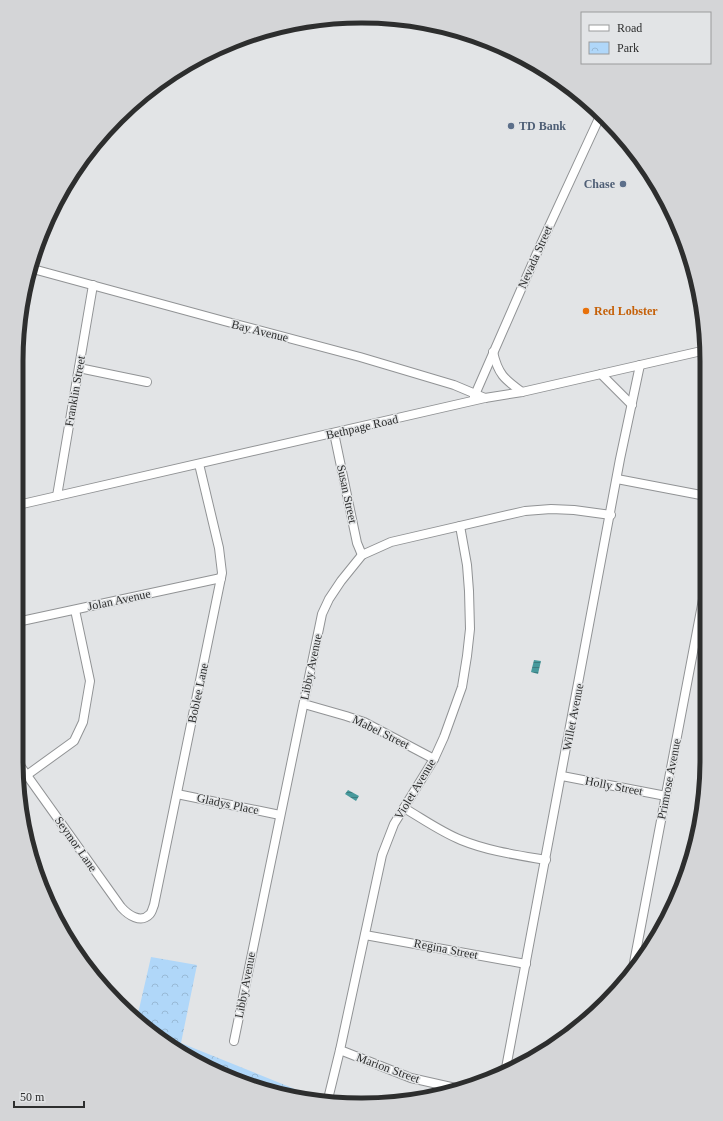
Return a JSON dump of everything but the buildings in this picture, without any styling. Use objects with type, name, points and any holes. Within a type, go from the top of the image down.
[{"type":"street","name":"Nevada Street","points":[[472,402],[540,246],[598,120]]},
{"type":"street","name":"Bay Avenue","points":[[36,270],[360,357],[454,385],[486,398]]},
{"type":"street","name":"Franklin Street","points":[[57,496],[93,285]]},
{"type":"street","name":"Bethpage Road","points":[[23,504],[486,398],[522,392],[700,351]]},
{"type":"street","points":[[493,352],[498,370],[511,384],[522,392]]},
{"type":"street","name":"Willet Avenue","points":[[507,1065],[640,365]]},
{"type":"street","points":[[79,368],[147,382]]},
{"type":"street","points":[[601,374],[632,405]]},
{"type":"street","name":"Susan Street","points":[[334,433],[352,524],[362,555]]},
{"type":"street","name":"Boblee Lane","points":[[143,918],[150,914],[154,905],[222,573],[219,548],[199,464]]},
{"type":"street","points":[[617,480],[700,495]]},
{"type":"street","name":"Libby Avenue","points":[[234,1041],[322,614],[329,599],[341,581],[362,555],[391,542],[525,511],[551,509],[574,510],[611,515]]},
{"type":"street","name":"Violet Avenue","points":[[329,1096],[382,855],[394,824],[434,759],[457,704],[462,687],[470,629],[467,565],[460,526]]},
{"type":"street","name":"Jolan Avenue","points":[[23,621],[221,578]]},
{"type":"street","points":[[27,776],[74,740],[83,722],[90,681],[74,610]]},
{"type":"street","name":"Primrose Avenue","points":[[635,960],[700,616]]},
{"type":"street","name":"Mabel Street","points":[[304,704],[364,722],[434,759]]},
{"type":"street","name":"Seymor Lane","points":[[23,771],[121,907],[134,918],[143,918]]},
{"type":"street","name":"Holly Street","points":[[562,776],[666,796]]},
{"type":"street","name":"Gladys Place","points":[[177,794],[280,815]]},
{"type":"street","points":[[404,808],[460,840],[498,851],[546,860]]},
{"type":"street","name":"Regina Street","points":[[365,935],[526,964]]},
{"type":"street","name":"Marion Street","points":[[340,1050],[411,1078],[448,1086]]},
{"type":"green space","points":[[151,957],[197,965],[181,1043],[304,1093],[253,1080],[212,1063],[173,1041],[138,1014]]},
{"type":"shaded area","points":[[534,660],[541,661],[538,674],[531,672]]},
{"type":"shaded area","points":[[348,790],[359,796],[356,801],[345,794]]},
{"type":"place","name":"TD Bank","points":[[511,126]]},
{"type":"place","name":"Chase","points":[[623,184]]},
{"type":"place","name":"Red Lobster","points":[[586,311]]}]
